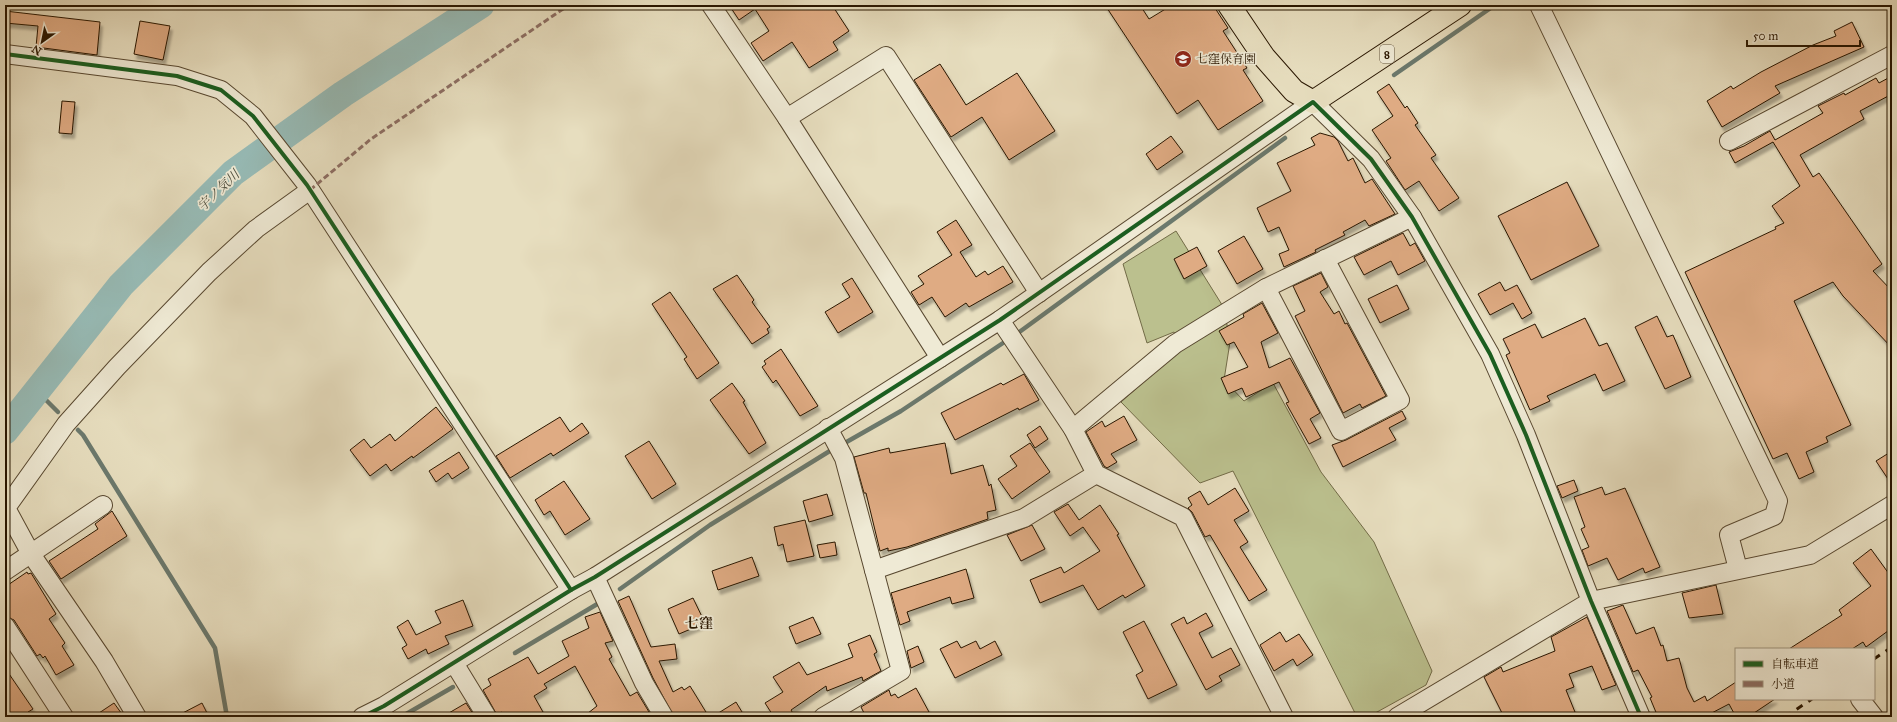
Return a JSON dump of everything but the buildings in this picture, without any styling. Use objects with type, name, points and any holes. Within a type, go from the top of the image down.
[{"type":"main road","points":[[1230,5],[1264,57],[1294,91],[1313,102]]},
{"type":"main road","name":"8","points":[[1313,102],[1460,5]]},
{"type":"street","points":[[711,5],[787,118],[940,358]]},
{"type":"street","points":[[1539,5],[1778,502],[1774,516],[1729,535],[1738,569]]},
{"type":"street","points":[[5,54],[177,76],[221,90],[253,116],[309,188],[571,590]]},
{"type":"street","points":[[1728,141],[1892,55]]},
{"type":"street","points":[[787,118],[886,56],[1039,293]]},
{"type":"street","points":[[362,717],[388,712],[454,663],[571,590],[595,577],[1000,320],[1313,102],[1371,159],[1412,217],[1490,354],[1526,435],[1591,601],[1641,717]]},
{"type":"street","points":[[137,717],[104,661],[31,554],[6,508],[66,424],[117,366],[209,272],[256,229],[309,188]]},
{"type":"street","points":[[1074,429],[1175,344],[1266,288],[1412,217]]},
{"type":"street","points":[[1266,288],[1341,431],[1400,400],[1325,259]]},
{"type":"street","points":[[1000,320],[1074,429],[1096,474],[1182,517],[1284,717]]},
{"type":"street","points":[[823,717],[901,670],[844,458],[828,428]]},
{"type":"street","points":[[874,570],[1024,518],[1096,474]]},
{"type":"street","points":[[5,571],[103,505]]},
{"type":"street","points":[[1401,716],[1591,601],[1810,555],[1892,505]]},
{"type":"street","points":[[595,577],[644,683],[664,717]]},
{"type":"street","points":[[5,626],[64,717]]},
{"type":"street","points":[[454,663],[487,717]]},
{"type":"street","points":[[1861,700],[1874,717]]},
{"type":"green space","points":[[1176,231],[1224,308],[1230,342],[1224,380],[1244,401],[1273,383],[1321,472],[1374,542],[1432,671],[1426,685],[1368,717],[1357,717],[1233,471],[1200,483],[1121,402],[1183,347],[1174,332],[1147,343],[1123,264]]},
{"type":"waterway","name":"宇ノ気川","points":[[5,431],[121,285],[233,173],[343,94],[481,5]]},
{"type":"waterway","points":[[1394,75],[1495,5]]},
{"type":"waterway","points":[[1018,333],[1285,138]]},
{"type":"waterway","points":[[843,444],[901,411],[1003,343]]},
{"type":"waterway","points":[[37,391],[58,412]]},
{"type":"waterway","points":[[78,430],[83,435],[215,648],[227,717]]},
{"type":"waterway","points":[[620,589],[710,525],[833,449]]},
{"type":"waterway","points":[[515,653],[599,603]]},
{"type":"waterway","points":[[401,717],[453,687]]},
{"type":"railway","points":[[1875,658],[1892,647]]},
{"type":"railway","points":[[1785,717],[1810,700]]},
{"type":"marked path","points":[[310,190],[371,139],[569,5]]},
{"type":"cycle path","points":[[5,54],[177,76],[221,90],[253,116],[307,185],[571,590]]},
{"type":"cycle path","points":[[362,717],[384,706],[571,590],[595,577],[1000,320],[1313,102],[1371,159],[1412,217],[1490,354],[1526,435],[1591,601],[1641,717]]},
{"type":"place","name":"七窪保育園","points":[[1183,59]]},
{"type":"district","name":"七窪","points":[[699,623]]}]
